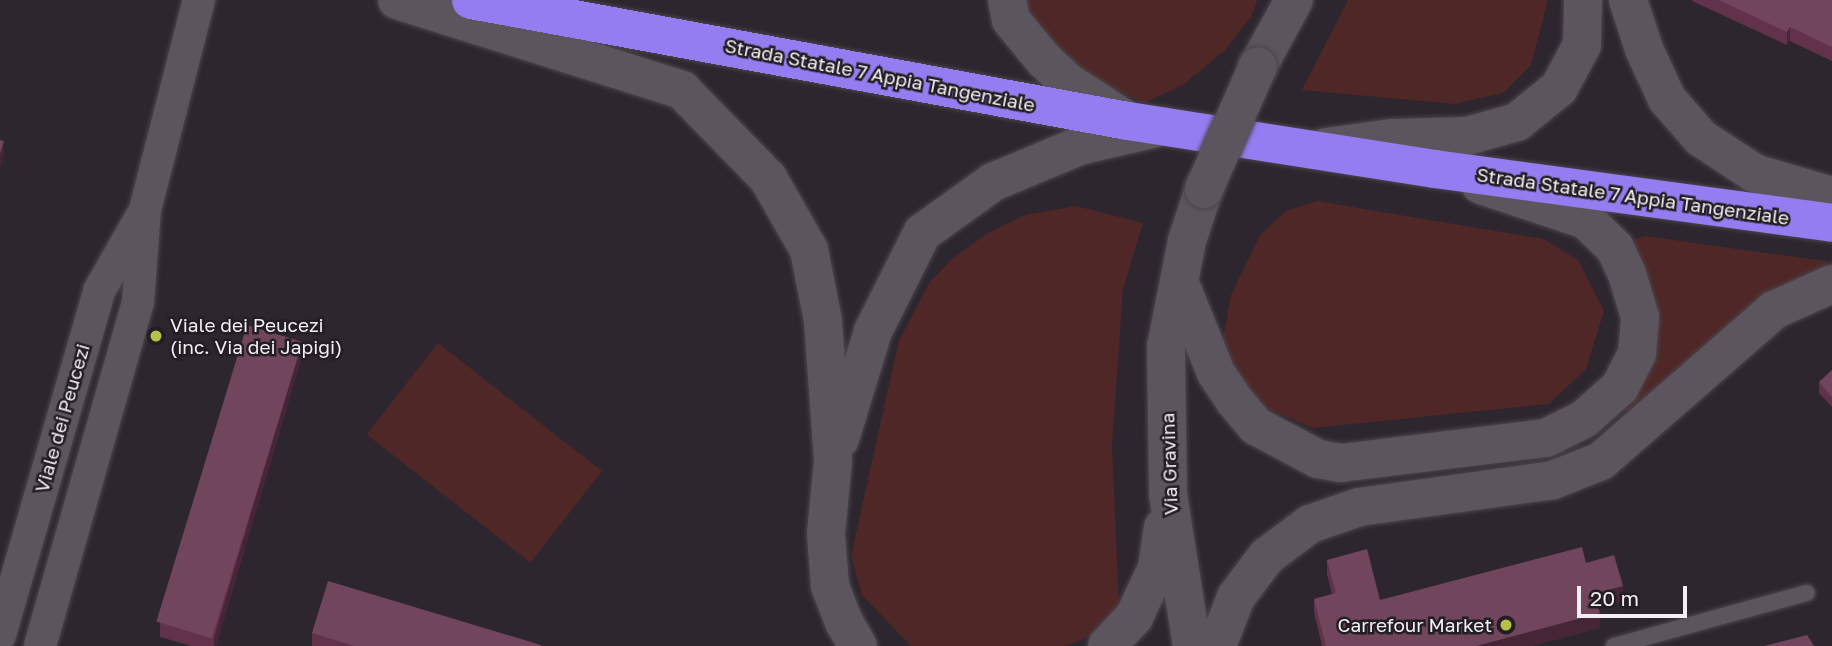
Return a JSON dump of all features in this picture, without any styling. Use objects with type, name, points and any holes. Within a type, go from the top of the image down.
[{"type":"highway","name":"Strada Statale 7 Appia Tangenziale","points":[[471,0],[1146,124],[1435,169],[1832,222]]},
{"type":"highway","name":"Strada Statale 7 Appia Tangenziale","points":[[571,0],[632,28]]},
{"type":"main road","points":[[397,0],[682,90],[768,178],[809,250],[823,321],[833,461],[826,534],[830,586],[844,622],[858,646]]},
{"type":"main road","points":[[1007,0],[1012,20],[1044,60],[1069,83],[1146,124]]},
{"type":"main road","name":"Via Gravina","points":[[1192,646],[1168,494],[1166,347],[1187,241],[1204,189],[1258,65],[1294,0]]},
{"type":"main road","points":[[1319,149],[1393,138],[1467,136],[1517,122],[1559,88],[1582,45],[1583,0]]},
{"type":"main road","points":[[1628,0],[1644,49],[1667,99],[1701,138],[1754,173],[1832,196]]},
{"type":"main road","points":[[833,461],[873,331],[922,233],[993,182],[1079,146],[1146,124]]},
{"type":"main road","points":[[1179,281],[1216,373],[1234,400],[1256,426],[1318,459],[1342,463],[1546,438],[1584,419],[1620,387],[1637,352],[1640,317],[1628,274],[1615,247],[1586,220],[1435,169]]},
{"type":"main road","points":[[1217,646],[1236,597],[1267,556],[1310,524],[1359,507],[1553,480],[1601,461],[1774,310],[1832,284]]},
{"type":"main road","points":[[1107,646],[1134,617],[1157,568],[1168,494]]},
{"type":"street","name":"Viale dei Peucezi","points":[[40,646],[138,303],[145,210],[196,14]]},
{"type":"street","name":"Viale dei Peucezi","points":[[0,635],[99,291],[145,210]]},
{"type":"lane","points":[[1614,646],[1807,593]]},
{"type":"shaded area","points":[[1018,0],[1257,0],[1252,15],[1225,50],[1183,85],[1144,103],[1079,72]]},
{"type":"shaded area","points":[[1348,0],[1548,0],[1531,65],[1503,93],[1454,104],[1302,90]]},
{"type":"shaded area","points":[[1317,201],[1544,239],[1578,260],[1604,311],[1586,369],[1549,404],[1313,428],[1266,408],[1227,372],[1223,338],[1231,295],[1260,235],[1286,211]]},
{"type":"shaded area","points":[[1076,206],[1143,223],[1123,289],[1112,445],[1119,605],[1097,633],[1066,646],[911,646],[862,595],[851,556],[899,340],[930,282],[953,258],[988,233],[1025,215]]},
{"type":"shaded area","points":[[1646,236],[1827,261],[1826,269],[1633,415],[1624,411],[1634,239]]},
{"type":"shaded area","points":[[438,343],[602,471],[530,562],[367,434]]},
{"type":"building","points":[[1719,0],[1832,0],[1832,47],[1790,27],[1787,32]]},
{"type":"building","points":[[247,325],[302,342],[212,638],[156,621]]},
{"type":"building","points":[[1832,370],[1832,397],[1819,382]]},
{"type":"building","points":[[1582,547],[1586,563],[1614,555],[1623,586],[1594,594],[1600,613],[1476,646],[1326,646],[1314,599],[1336,593],[1327,560],[1367,549],[1380,600]]},
{"type":"building","points":[[328,581],[541,646],[354,646],[312,633]]},
{"type":"building","points":[[1807,635],[1814,646],[1764,646]]},
{"type":"place","name":"Viale dei Peucezi (inc. Via dei Japigi)","points":[[156,336]]},
{"type":"place","name":"Carrefour Market","points":[[1506,625]]}]
